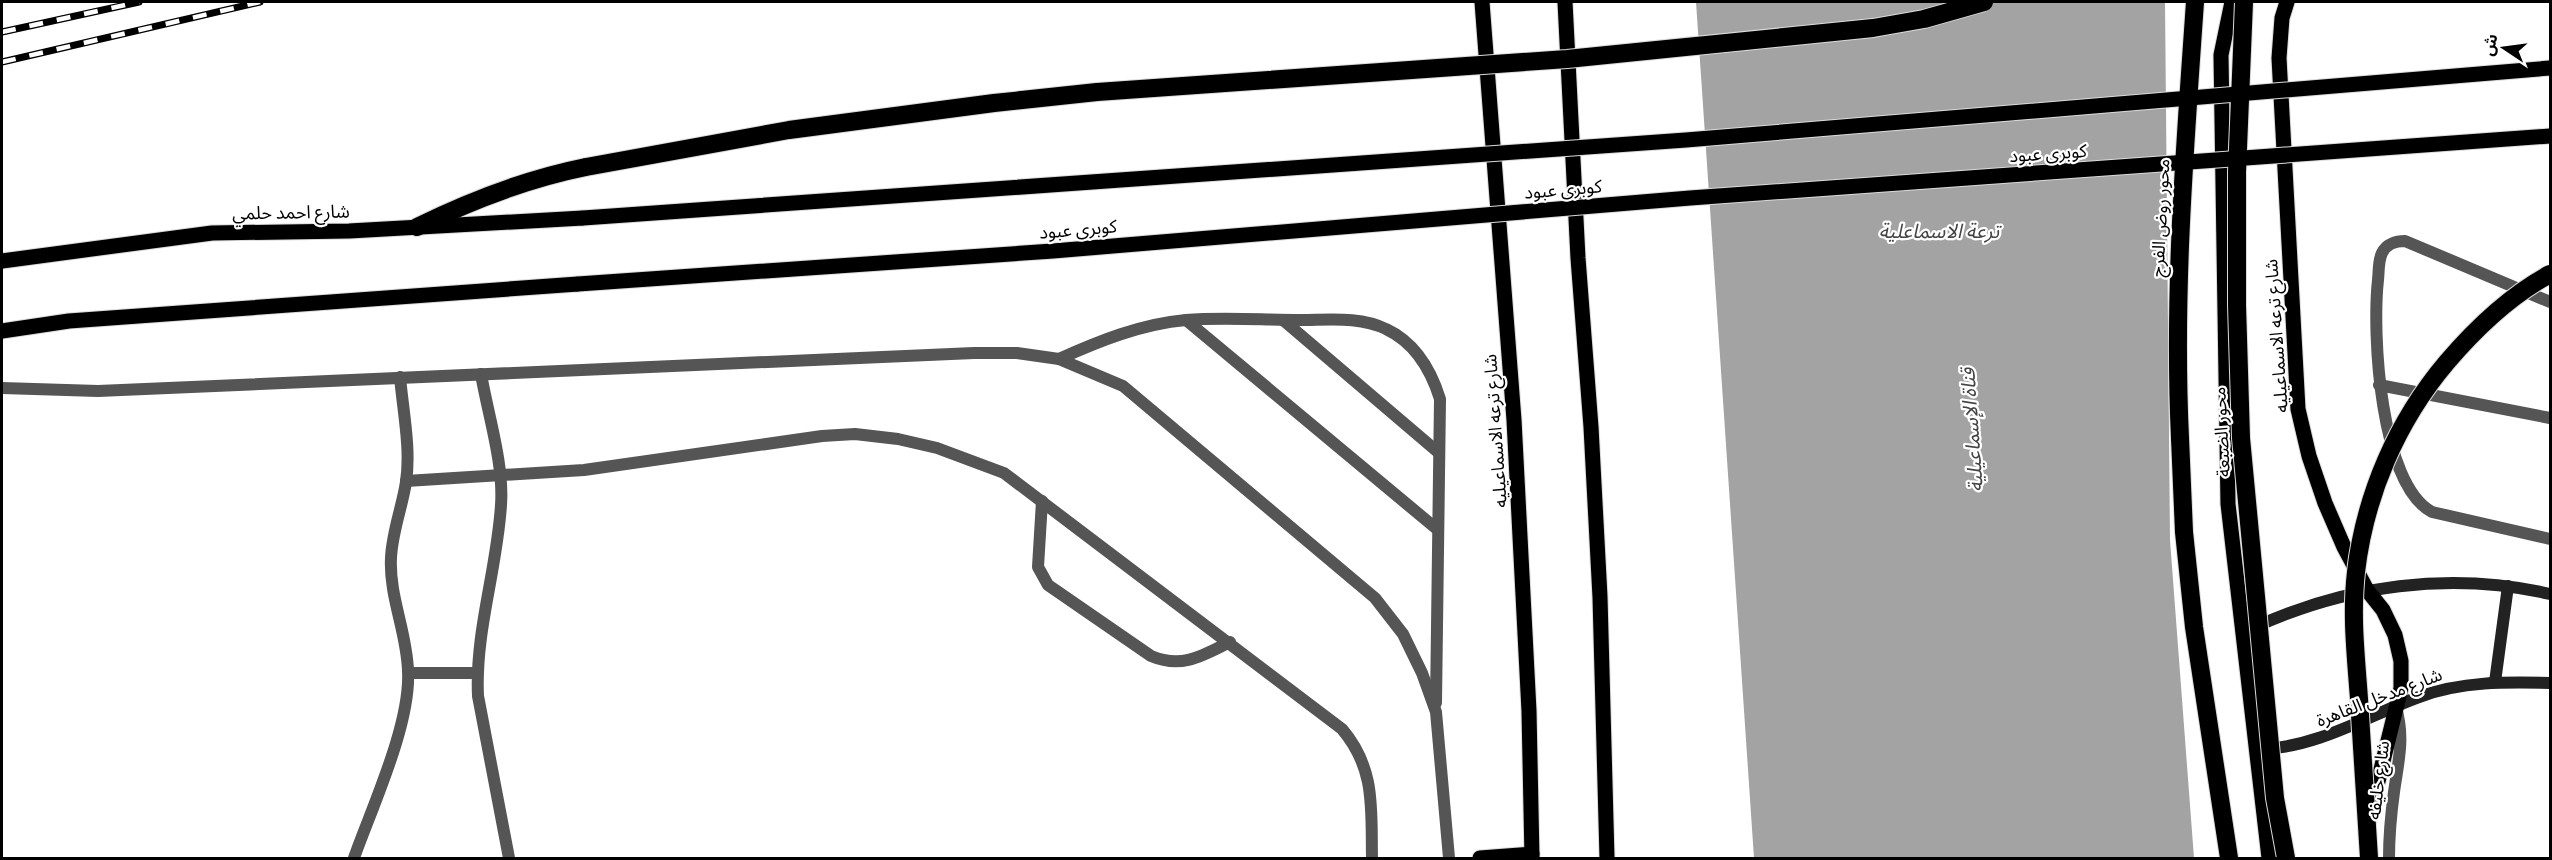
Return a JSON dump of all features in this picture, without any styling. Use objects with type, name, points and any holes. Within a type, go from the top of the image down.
[{"type":"highway","points":[[417,227],[499,190],[556,173],[789,130],[1096,92],[1567,59],[1874,28],[1924,19],[1984,2]]},
{"type":"highway","name":"محور روض الفرج","points":[[2195,2],[2178,255],[2177,377],[2184,532],[2194,627],[2229,858]]},
{"type":"highway","name":"محور الضبعة","points":[[2244,2],[2237,184],[2237,305],[2241,438],[2275,798],[2286,858]]},
{"type":"highway","points":[[2369,858],[2354,624],[2356,572],[2368,511],[2381,472],[2403,424],[2431,381],[2465,341],[2503,306],[2550,274]]},
{"type":"main road","name":"شارع ترعه الاسماعيليه","points":[[1482,2],[1514,420],[1528,711],[1532,856]]},
{"type":"main road","points":[[1565,2],[1578,258],[1591,427],[1600,597],[1607,858]]},
{"type":"main road","points":[[2232,2],[2221,55],[2228,504],[2269,858]]},
{"type":"main road","name":"شارع ترعه الاسماعيليه","points":[[2287,2],[2282,18],[2279,58],[2298,409],[2309,456],[2325,503],[2344,547],[2367,590],[2383,610],[2395,635],[2401,661],[2401,688],[2368,823],[2363,858]]},
{"type":"main road","name":"شارع احمد حلمي","points":[[2,261],[212,233],[349,231],[583,218],[1663,142],[2550,68]]},
{"type":"main road","name":"كوبرى عبود","points":[[2,331],[69,321],[1053,251],[1702,197],[2550,136]]},
{"type":"main road","points":[[1480,858],[1532,856]]},
{"type":"street","points":[[2550,302],[2412,243],[2405,241],[2391,243],[2382,253],[2375,302],[2375,344],[2379,385],[2389,430],[2407,485],[2424,507],[2441,514],[2550,539]]},
{"type":"street","points":[[1186,320],[1438,530]]},
{"type":"street","points":[[1059,359],[1100,341],[1131,331],[1186,320],[1354,320],[1386,329],[1413,348],[1431,372],[1440,399],[1436,712],[1449,858]]},
{"type":"street","points":[[1282,320],[1439,453]]},
{"type":"street","points":[[2,388],[98,391],[974,353],[1017,353],[1059,359],[1124,386],[1375,598],[1403,634],[1422,673],[1436,712]]},
{"type":"street","points":[[480,374],[501,476],[501,504],[481,626],[477,673],[478,696],[509,858]]},
{"type":"street","points":[[354,858],[402,722],[409,674],[407,652],[392,586],[391,560],[393,533],[406,481],[405,423],[400,377]]},
{"type":"street","points":[[2379,385],[2550,418]]},
{"type":"street","points":[[406,481],[584,470],[822,436],[855,434],[898,439],[956,455],[1004,473],[1342,729],[1353,743],[1368,775],[1372,858]]},
{"type":"street","points":[[1042,501],[1038,567],[1048,585],[1151,656],[1162,661],[1173,663],[1196,660],[1230,642]]},
{"type":"street","points":[[2243,633],[2303,608],[2367,590],[2439,583],[2508,586],[2550,594]]},
{"type":"street","points":[[2495,682],[2508,586]]},
{"type":"street","points":[[409,674],[477,673]]},
{"type":"street","name":"شارع مدخل القاهرة","points":[[2256,749],[2276,748],[2316,740],[2441,690],[2495,682],[2550,683]]},
{"type":"street","name":"شارع خليفه","points":[[2389,858],[2391,819],[2402,747],[2395,707]]},
{"type":"water","name":"ترعة الاسماعلية","points":[[1696,2],[2165,2],[2170,540],[2194,858],[1754,858]]},
{"type":"railway","points":[[2,32],[139,2]]},
{"type":"railway","points":[[2,62],[260,2]]},
{"type":"water label","name":"قناة الإسماعيلية","points":[[1971,430]]}]
